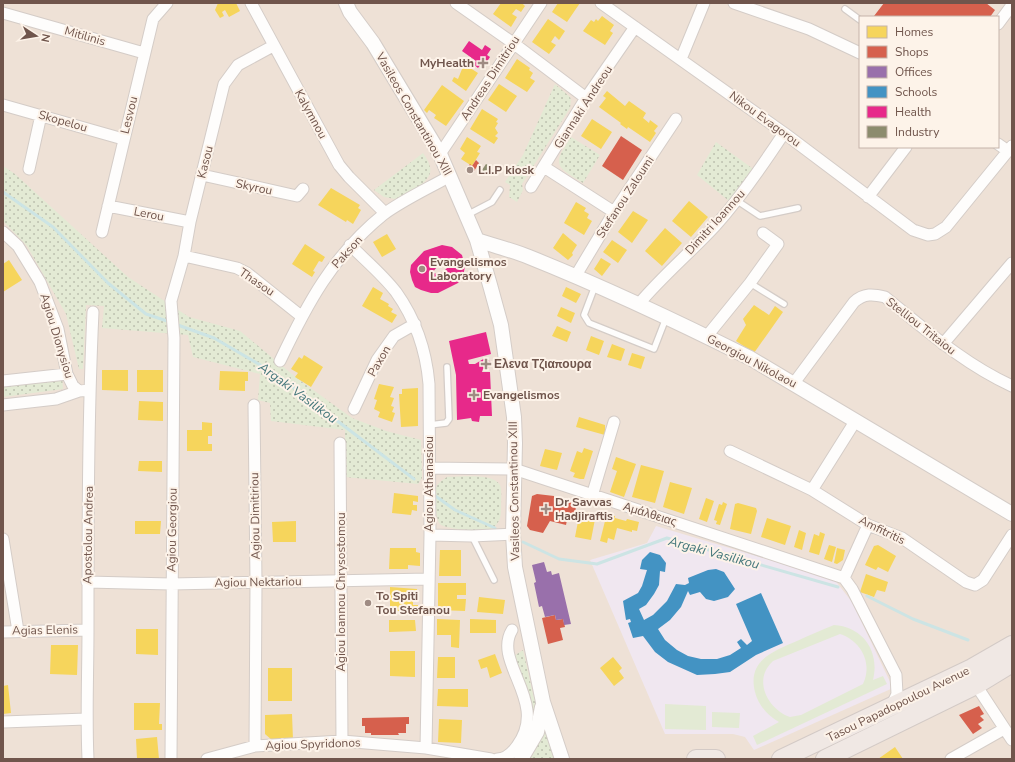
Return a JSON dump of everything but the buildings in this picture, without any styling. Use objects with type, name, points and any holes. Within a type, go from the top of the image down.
[{"type":"highway","name":"Tasou Papadopoulou Avenue","points":[[781,759],[972,668],[1012,645]]},
{"type":"highway","name":"Tasou Papadopoulou Avenue","points":[[826,759],[976,685],[1012,663]]},
{"type":"highway","points":[[696,759],[716,759]]},
{"type":"street","points":[[3,13],[6,3]]},
{"type":"street","name":"Lesvou","points":[[102,232],[123,138],[153,19],[161,8],[167,3]]},
{"type":"street","name":"Kalymnou","points":[[251,3],[339,165],[348,177],[385,214]]},
{"type":"street","name":"Vasileos Constantinou XIII","points":[[346,3],[350,12],[373,43],[440,154],[477,240],[502,330],[514,417],[515,443],[513,534],[515,567],[543,702],[562,759]]},
{"type":"street","points":[[456,3],[513,43],[586,98]]},
{"type":"street","name":"Andreas Dimitriou","points":[[440,154],[541,3]]},
{"type":"street","name":"Nikou Evagorou","points":[[601,3],[784,132],[913,230],[928,235],[935,234],[946,227],[1010,149]]},
{"type":"street","points":[[681,59],[704,3]]},
{"type":"street","points":[[734,3],[809,29],[859,53]]},
{"type":"street","points":[[999,23],[1012,5]]},
{"type":"street","name":"Mitilinis","points":[[3,13],[144,53]]},
{"type":"street","name":"Giannaki Andreou","points":[[531,187],[586,98],[634,26]]},
{"type":"street","name":"Kasou","points":[[171,301],[184,256],[190,222],[224,84],[238,65],[273,46]]},
{"type":"street","name":"Skopelou","points":[[3,105],[123,138]]},
{"type":"street","points":[[29,169],[41,115]]},
{"type":"street","name":"Stefanou Zaloumi","points":[[575,277],[614,212],[676,119]]},
{"type":"street","name":"Dimitri Ioannou","points":[[638,305],[654,285],[715,226],[755,176],[784,132]]},
{"type":"street","points":[[999,144],[1010,149]]},
{"type":"street","points":[[868,197],[905,148]]},
{"type":"street","points":[[544,167],[614,212]]},
{"type":"street","name":"Skyrou","points":[[202,175],[297,196],[303,189]]},
{"type":"street","name":"Pakson","points":[[280,362],[301,316],[316,290],[350,245],[385,214],[450,176]]},
{"type":"street","name":"Lerou","points":[[108,206],[190,222]]},
{"type":"street","name":"Agiou Dionysiou","points":[[3,232],[18,246],[40,282],[58,329],[67,374],[73,386],[84,391]]},
{"type":"street","points":[[707,336],[750,283],[778,244],[763,233]]},
{"type":"street","name":"Georgiou Nikolaou","points":[[477,240],[528,257],[707,336],[794,383],[1012,514]]},
{"type":"street","name":"Agiou Athanasiou","points":[[350,245],[395,291],[415,324],[427,360],[429,384],[430,535],[426,748]]},
{"type":"street","name":"Thasou","points":[[184,256],[238,268],[247,272],[301,316]]},
{"type":"street","points":[[943,344],[1012,263]]},
{"type":"street","name":"Stelliou Tritaiou","points":[[794,383],[854,302],[860,297],[868,295],[885,297],[943,344],[988,375],[1012,386]]},
{"type":"street","name":"Agiou Georgiou","points":[[171,301],[174,338],[171,584],[171,759]]},
{"type":"street","name":"Apostolou Andrea","points":[[88,759],[86,719],[88,630],[84,391],[94,312]]},
{"type":"street","name":"Paxon","points":[[354,409],[377,360],[394,336],[415,324]]},
{"type":"street","points":[[3,381],[67,374]]},
{"type":"street","points":[[3,405],[56,398],[84,391]]},
{"type":"street","name":"Agiou Dimitiriou","points":[[254,405],[256,582],[255,746]]},
{"type":"street","points":[[812,490],[856,420]]},
{"type":"street","points":[[592,496],[614,422]]},
{"type":"street","name":"Agiou Ioannou Chrysostomou","points":[[340,443],[342,741]]},
{"type":"street","name":"Amfitritis","points":[[730,451],[812,490],[868,525],[902,538],[966,582],[975,585],[983,580],[1012,535]]},
{"type":"street","name":"Αμάλθειας","points":[[429,468],[514,469],[844,578]]},
{"type":"street","points":[[868,525],[844,578],[852,589],[896,675],[897,694],[891,707]]},
{"type":"street","points":[[430,535],[472,536],[513,534]]},
{"type":"street","points":[[3,539],[18,631]]},
{"type":"street","name":"Agiou Nektariou","points":[[87,582],[171,584],[428,579]]},
{"type":"street","name":"Agias Elenis","points":[[3,632],[88,630]]},
{"type":"street","points":[[497,759],[505,757],[516,746],[522,738],[527,721],[526,701],[508,652],[508,636],[512,630]]},
{"type":"street","points":[[976,685],[1012,740]]},
{"type":"street","name":"Vasileos Constantinou XIII","points":[[521,759],[537,732],[543,702]]},
{"type":"street","points":[[3,722],[86,719]]},
{"type":"street","points":[[951,759],[1004,729]]},
{"type":"street","name":"Agiou Spyridonos","points":[[206,759],[255,746],[342,741],[426,748],[491,759]]},
{"type":"lane","points":[[845,9],[859,19]]},
{"type":"lane","points":[[467,216],[488,205],[500,190]]},
{"type":"lane","points":[[736,200],[760,216],[798,208]]},
{"type":"lane","points":[[750,283],[784,304]]},
{"type":"lane","points":[[595,286],[584,315],[589,323],[654,348],[666,318]]},
{"type":"lane","points":[[429,425],[446,423],[450,419],[447,367]]},
{"type":"lane","points":[[472,536],[494,580]]},
{"type":"shaded area","points":[[3,3],[1012,3],[1012,759],[3,759]]},
{"type":"shaded area","points":[[656,526],[834,579],[852,602],[893,688],[754,750],[745,737],[733,734],[665,734],[590,560],[647,543]]},
{"type":"green space","points":[[555,84],[570,97],[570,108],[522,184],[523,190],[517,202],[509,197],[510,185],[505,182],[523,155]]},
{"type":"green space","points":[[571,137],[600,155],[583,183],[567,173],[559,164],[561,154]]},
{"type":"green space","points":[[716,142],[756,171],[729,201],[697,175]]},
{"type":"green space","points":[[423,153],[429,163],[430,172],[428,178],[418,187],[395,199],[384,197],[374,190]]},
{"type":"green space","points":[[3,166],[15,174],[128,277],[189,317],[240,331],[298,379],[352,418],[386,431],[421,440],[422,478],[418,484],[345,477],[345,430],[271,421],[270,403],[258,400],[260,374],[193,357],[188,335],[102,328],[104,306],[86,305],[83,369],[79,369],[66,314],[27,246],[3,221]]},
{"type":"green space","points":[[62,374],[63,389],[3,397],[3,382]]},
{"type":"green space","points":[[447,477],[484,477],[496,481],[500,485],[501,516],[498,523],[493,528],[483,530],[466,530],[450,528],[440,524],[436,512],[436,488],[439,483]]},
{"type":"green space","points":[[834,625],[853,630],[867,642],[874,659],[875,669],[873,680],[883,676],[887,684],[757,745],[753,736],[779,722],[764,710],[756,697],[754,681],[755,672],[759,664],[771,653]],"holes":[[[840,634],[847,637],[859,647],[866,661],[866,676],[863,684],[801,715],[790,717],[775,708],[769,701],[763,685],[767,669],[773,661]]]},
{"type":"green space","points":[[523,650],[533,694],[558,759],[513,759],[528,734],[514,656]]},
{"type":"green space","points":[[665,704],[706,706],[706,730],[665,729]]},
{"type":"green space","points":[[712,712],[740,713],[739,728],[712,727]]},
{"type":"waterway","name":"Argaki Vasilikou","points":[[3,192],[53,227],[108,283],[146,314],[170,322]]},
{"type":"waterway","name":"Argaki Vasilikou","points":[[175,324],[214,338],[274,373],[414,479]]},
{"type":"waterway","name":"Argaki Vasilikou","points":[[434,495],[455,510],[495,528]]},
{"type":"waterway","name":"Argaki Vasilikou","points":[[523,542],[559,559],[597,564],[667,538],[838,587]]},
{"type":"waterway","name":"Argaki Vasilikou","points":[[867,596],[913,619],[968,640]]},
{"type":"place","name":"MyHealth","points":[[483,63]]},
{"type":"place","name":"L.I.P kiosk","points":[[470,170]]},
{"type":"place","name":"Evangelismos Laboratory","points":[[422,269]]},
{"type":"place","name":"Ελενα Τζιαπουρα","points":[[486,364]]},
{"type":"place","name":"Evangelismos","points":[[474,395]]},
{"type":"place","name":"Dr Savvas Hadjiraftis","points":[[546,509]]},
{"type":"place","name":"To Spiti Tou Stefanou","points":[[368,603]]}]
